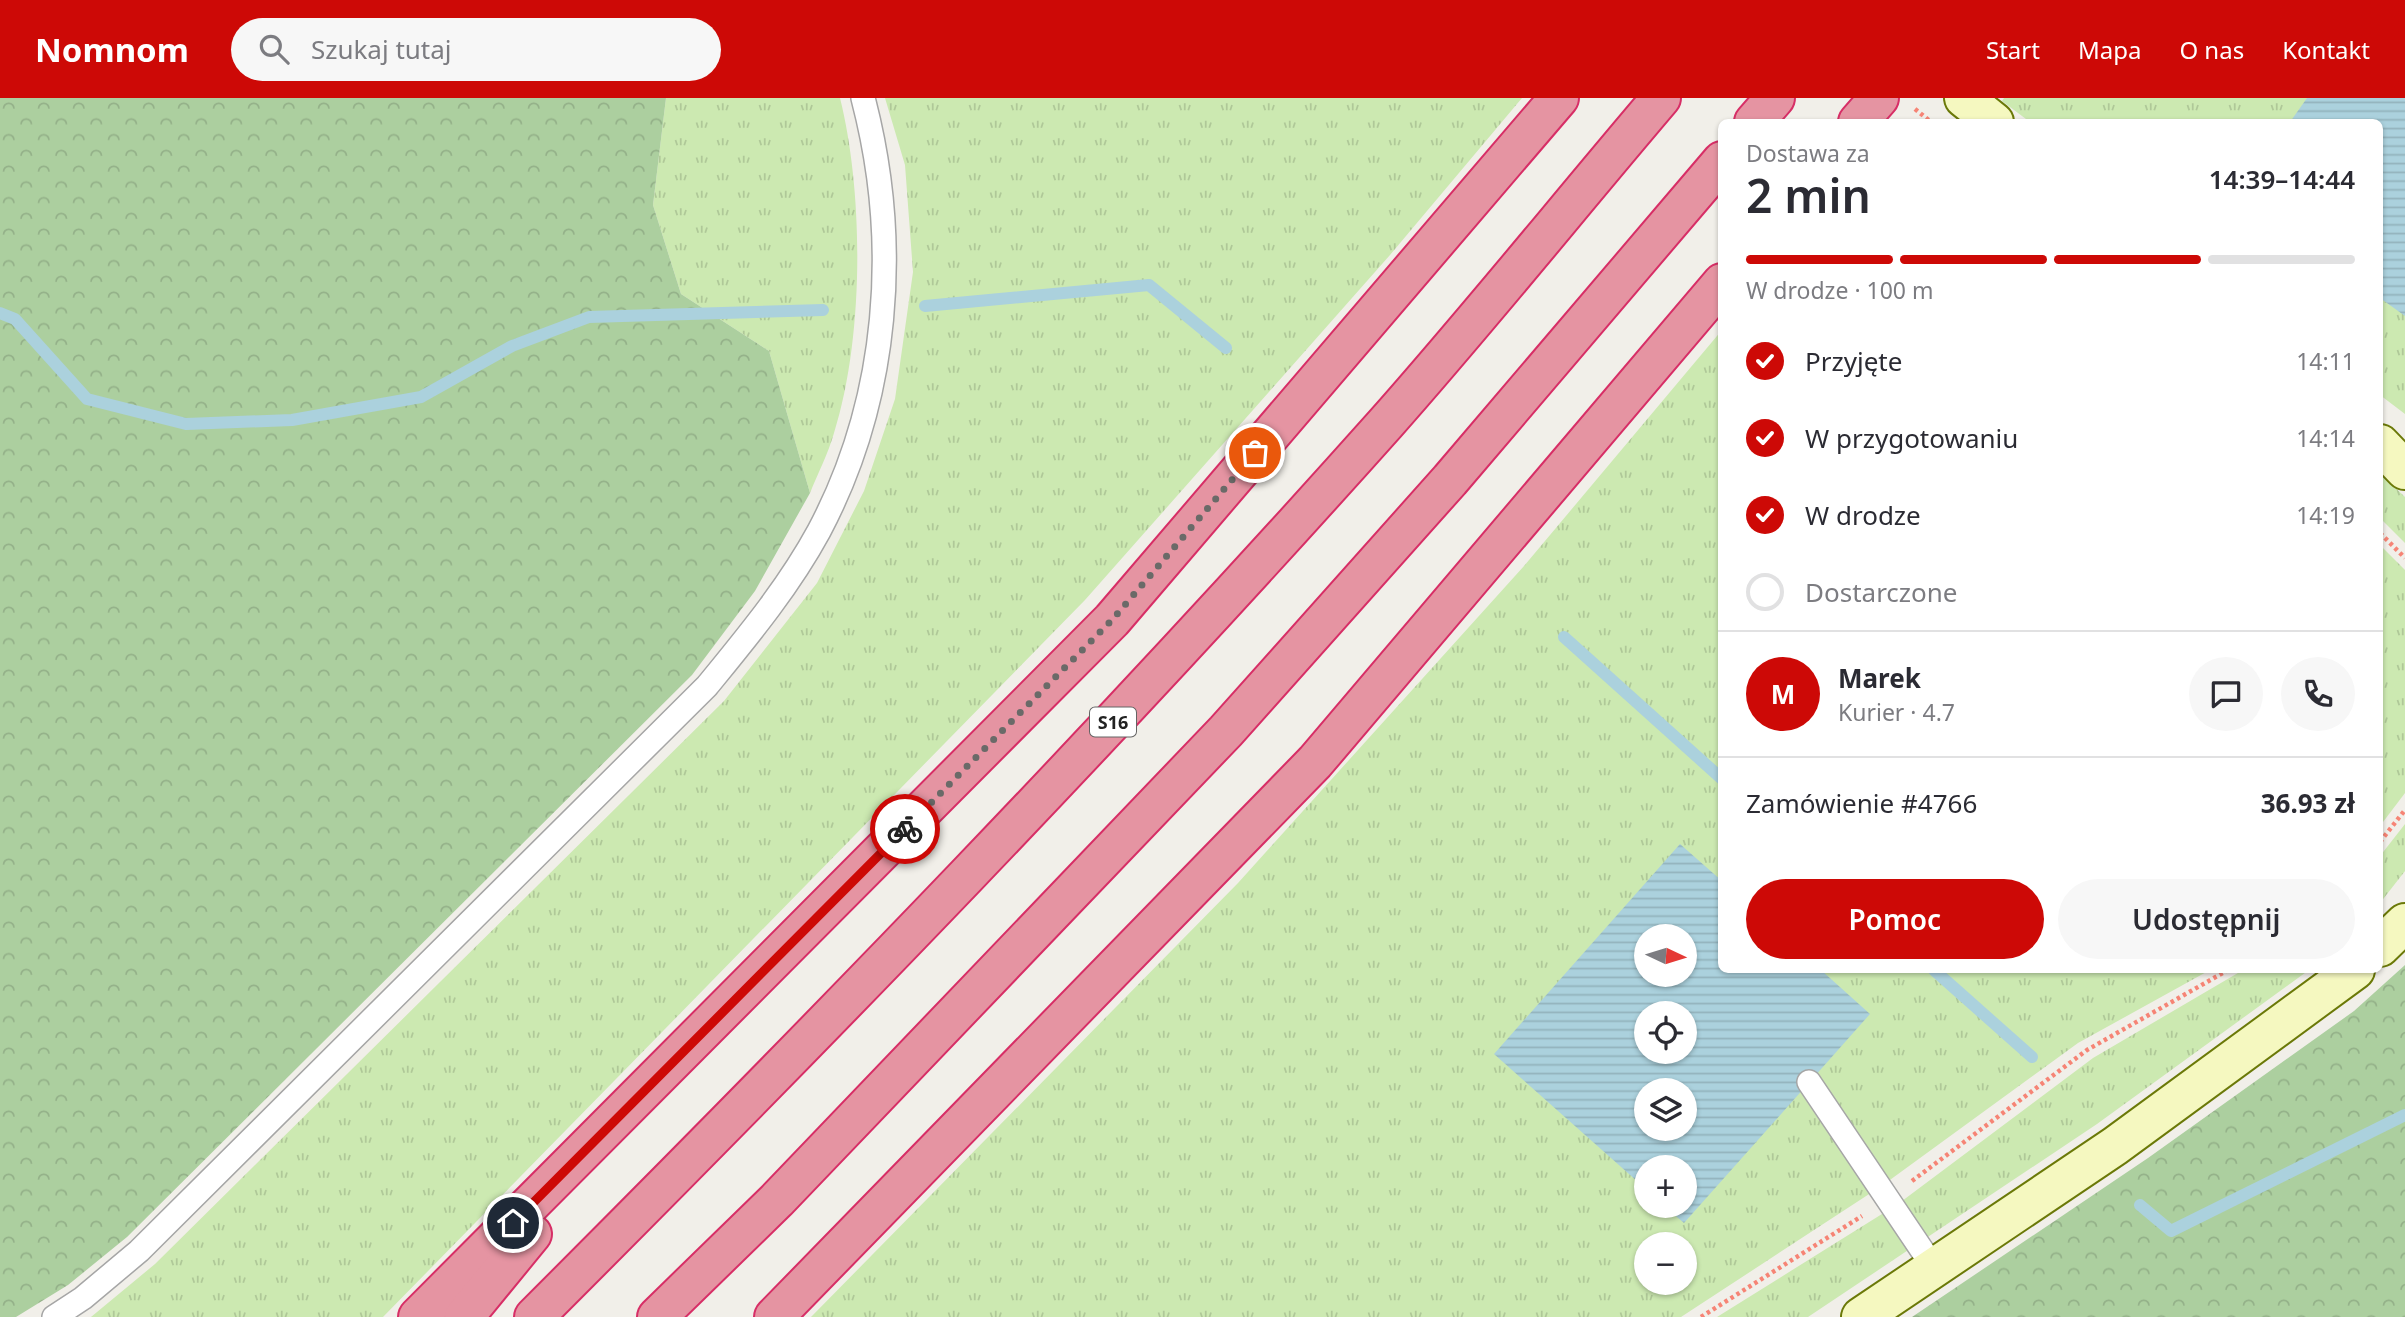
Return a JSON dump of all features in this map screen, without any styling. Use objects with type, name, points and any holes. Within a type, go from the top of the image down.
[{"type":"highway","points":[[418,1317],[664,1073],[1112,620],[1559,98]]},
{"type":"highway","name":"S16","points":[[534,1317],[724,1127],[1143,690],[1389,420],[1661,98]]},
{"type":"highway","points":[[1757,119],[1775,98]]},
{"type":"highway","points":[[1861,119],[1879,98]]},
{"type":"highway","points":[[657,1317],[777,1200],[1226,731],[1450,480],[1718,165]]},
{"type":"highway","points":[[774,1317],[1315,762],[1718,288]]},
{"type":"highway","points":[[464,1317],[664,1073]]},
{"type":"highway","points":[[757,1317],[835,1255]]},
{"type":"main road","points":[[1964,98],[1990,119]]},
{"type":"main road","points":[[2383,433],[2405,446]]},
{"type":"main road","points":[[2383,447],[2405,470]]},
{"type":"main road","points":[[1861,1317],[2115,1146],[2351,973]]},
{"type":"lane","points":[[54,1317],[83,1298],[139,1251],[707,686],[773,604],[819,531],[860,438],[883,322],[885,224],[872,129],[863,98]]},
{"type":"lane","points":[[1809,1082],[1934,1268]]},
{"type":"path","points":[[2383,536],[2405,558]]},
{"type":"path","points":[[2383,838],[2405,810]]},
{"type":"path","points":[[1702,1317],[1888,1199],[2087,1049],[2223,973]]},
{"type":"green space","points":[[0,98],[666,98],[653,205],[681,294],[769,351],[810,493],[755,591],[692,675],[127,1237],[68,1285],[16,1317],[0,1317]]},
{"type":"green space","points":[[666,98],[840,98],[848,136],[857,221],[855,311],[844,395],[832,441],[810,493],[769,351],[681,294],[653,205]]},
{"type":"green space","points":[[885,98],[1522,98],[1390,255],[1085,600],[383,1317],[91,1317],[155,1264],[724,701],[817,583],[864,491],[895,399],[913,272],[905,165]]},
{"type":"green space","points":[[2004,98],[2405,98],[2405,414],[2383,397],[2383,119],[2026,119],[2002,101]]},
{"type":"green space","points":[[1718,335],[1718,973],[2205,973],[2078,1043],[1883,1185],[1681,1317],[811,1317],[1238,883],[1524,566]]},
{"type":"green space","points":[[2383,476],[2405,497],[2405,543],[2383,521]]},
{"type":"green space","points":[[2383,548],[2405,570],[2405,793],[2383,822]]},
{"type":"green space","points":[[2405,824],[2405,871],[2383,899],[2383,852]]},
{"type":"green space","points":[[2405,965],[2405,1317],[1912,1317],[2148,1158],[2354,1011]]},
{"type":"green space","points":[[2238,973],[2305,973],[2097,1124],[1808,1317],[1717,1317],[1898,1204],[2093,1058]]},
{"type":"water","points":[[2307,98],[2405,98],[2405,316],[2383,300],[2383,119],[2292,119]]},
{"type":"water","points":[[1680,844],[1718,877],[1718,973],[1824,973],[1870,1014],[1697,1208],[1697,1155],[1634,1155],[1634,1178],[1494,1054]]},
{"type":"waterway","points":[[925,306],[1149,285],[1226,348]]},
{"type":"waterway","points":[[0,313],[15,319],[87,399],[186,424],[292,420],[421,397],[512,346],[589,317],[823,310]]},
{"type":"waterway","points":[[1564,637],[1718,775]]},
{"type":"waterway","points":[[1937,973],[2032,1057]]},
{"type":"waterway","points":[[2140,1205],[2171,1231],[2405,1115]]},
{"type":"way so far","points":[[905,829],[1112,620],[1255,453]]},
{"type":"route","points":[[513,1223],[905,829]]}]
